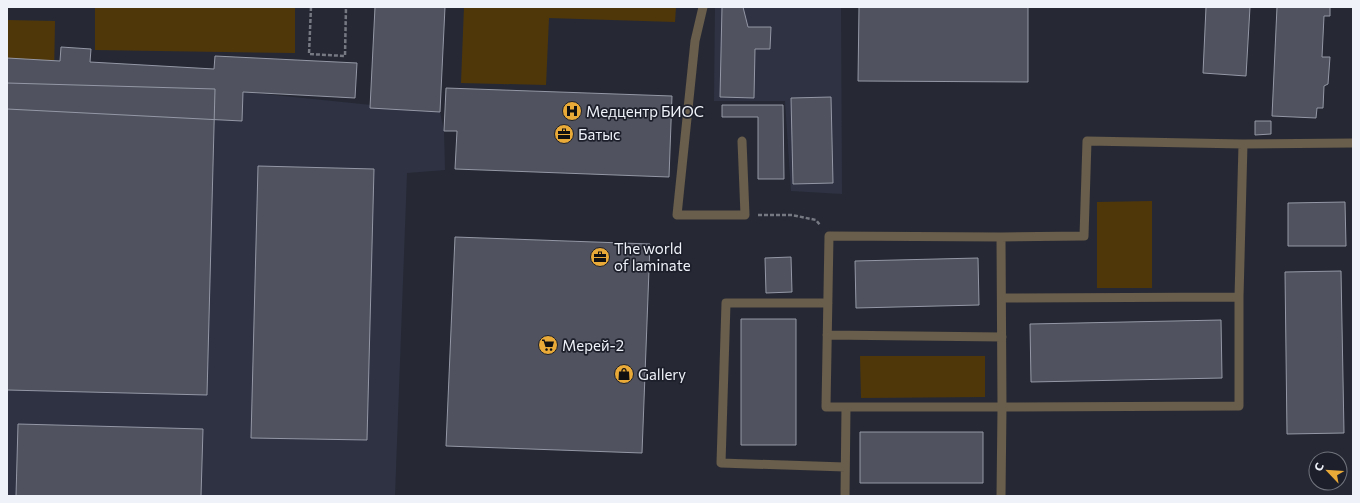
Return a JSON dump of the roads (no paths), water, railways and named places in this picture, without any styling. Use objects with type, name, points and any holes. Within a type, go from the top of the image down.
[{"type":"lane","points":[[703,7],[695,41],[678,215],[745,215],[742,141]]},
{"type":"lane","points":[[1243,144],[1239,297],[1239,406],[826,407],[830,236],[1084,236],[1087,141],[1243,144],[1353,143]]},
{"type":"lane","points":[[1001,237],[1001,496]]},
{"type":"lane","points":[[1002,298],[1239,297]]},
{"type":"lane","points":[[828,303],[726,303],[721,463],[845,467]]},
{"type":"lane","points":[[828,335],[1002,337]]},
{"type":"lane","points":[[845,496],[846,407]]},
{"type":"place","name":"Медцентр БИОС","points":[[572,111]]},
{"type":"place","name":"Батыс","points":[[564,134]]},
{"type":"place","name":"The world of laminate","points":[[600,257]]},
{"type":"place","name":"Мерей-2","points":[[548,345]]},
{"type":"place","name":"Gallery","points":[[624,374]]}]
